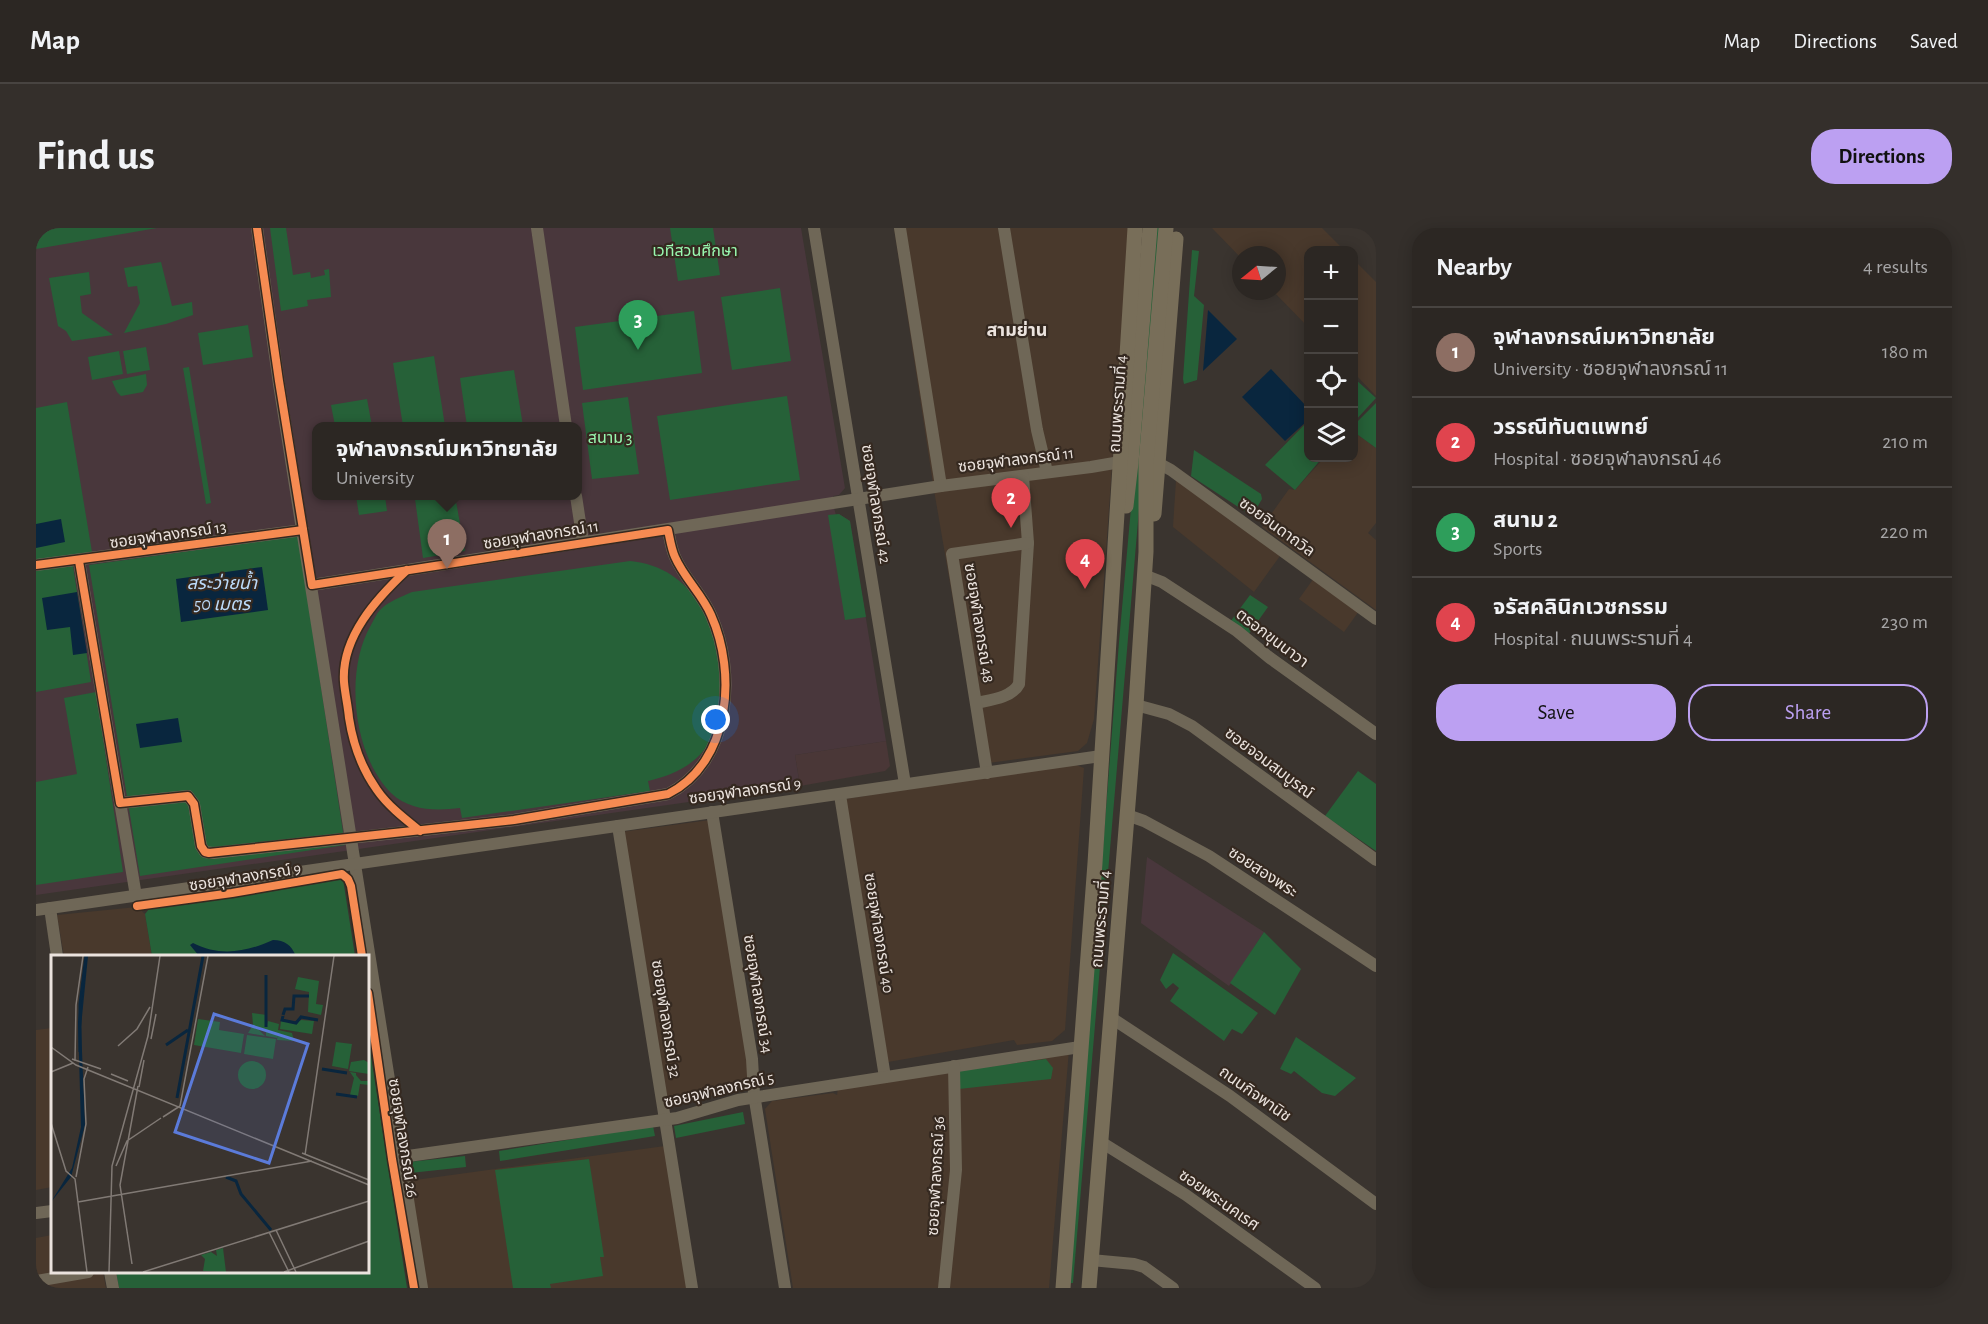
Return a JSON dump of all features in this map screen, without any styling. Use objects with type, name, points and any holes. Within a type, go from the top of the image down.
[{"type":"main road","name":"ถนนพระรามที่ 4","points":[[1063,1288],[1101,756],[1135,228]]},
{"type":"main road","name":"ถนนพระรามที่ 4","points":[[1089,1288],[1136,705],[1146,552],[1144,387],[1150,228]]},
{"type":"main road","name":"ถนนพระรามที่ 4","points":[[1112,581],[1128,495],[1166,228]]},
{"type":"main road","name":"ถนนพระรามที่ 4","points":[[1146,552],[1153,520],[1176,228]]},
{"type":"street","name":"ซอยจุฬาลงกรณ์ 26","points":[[257,228],[326,683],[422,1288]]},
{"type":"street","points":[[537,228],[565,422]]},
{"type":"street","name":"ซอยจุฬาลงกรณ์ 42","points":[[814,228],[905,784]]},
{"type":"street","points":[[900,228],[941,486]]},
{"type":"street","points":[[1004,228],[1037,430],[1047,472]]},
{"type":"street","name":"ซอยจุฬาลงกรณ์ 11","points":[[312,585],[941,486],[1120,462]]},
{"type":"street","name":"ซอยจินดาถวิล","points":[[1158,463],[1171,470],[1376,619]]},
{"type":"street","points":[[976,703],[1009,694],[1017,689],[1028,543],[1023,476]]},
{"type":"street","points":[[577,500],[583,543]]},
{"type":"street","name":"ซอยจุฬาลงกรณ์ 13","points":[[36,565],[303,530]]},
{"type":"street","points":[[120,803],[188,796],[194,804],[201,846],[205,852],[209,853],[514,820],[668,794],[688,781],[716,740],[726,684],[725,663],[719,632],[700,594],[675,557],[668,530]]},
{"type":"street","name":"ซอยจุฬาลงกรณ์ 48","points":[[987,773],[951,554],[1028,543]]},
{"type":"street","points":[[79,561],[136,896]]},
{"type":"street","name":"ตรอกขุนนาวา","points":[[1144,575],[1162,582],[1237,630],[1270,658],[1376,734]]},
{"type":"street","name":"ซอยจอมสมบูรณ์","points":[[1136,705],[1169,714],[1192,726],[1376,860]]},
{"type":"street","name":"ซอยจุฬาลงกรณ์ 9","points":[[36,910],[1101,756]]},
{"type":"street","name":"ซอยจุฬาลงกรณ์ 40","points":[[840,795],[885,1077]]},
{"type":"street","name":"ซอยจุฬาลงกรณ์ 34","points":[[712,812],[752,1059],[754,1098],[785,1288]]},
{"type":"street","name":"ซอยสองพระ","points":[[1127,815],[1144,821],[1209,856],[1376,966]]},
{"type":"street","name":"ซอยจุฬาลงกรณ์ 32","points":[[618,826],[692,1288]]},
{"type":"street","points":[[50,908],[57,955]]},
{"type":"street","name":"ถนนกิจพานิช","points":[[1110,1017],[1230,1096],[1376,1204]]},
{"type":"street","name":"ซอยจุฬาลงกรณ์ 5","points":[[401,1157],[665,1120],[694,1114],[738,1100],[1080,1047]]},
{"type":"street","name":"ซอยจุฬาลงกรณ์ 36","points":[[944,1288],[956,1170],[954,1066]]},
{"type":"street","name":"ซอยพระนคเรศ","points":[[1101,1142],[1186,1196],[1315,1288]]},
{"type":"street","points":[[36,1213],[51,1211]]},
{"type":"street","points":[[1091,1260],[1144,1267],[1173,1288]]},
{"type":"street","points":[[36,1281],[82,1273]]},
{"type":"street","points":[[110,1273],[113,1288]]},
{"type":"shaded area","points":[[36,228],[801,228],[845,488],[839,495],[833,496],[834,508],[836,515],[839,514],[850,521],[886,741],[795,755],[800,786],[36,895]]},
{"type":"shaded area","points":[[894,228],[1129,228],[1094,719],[1087,743],[1078,751],[981,764],[934,490]]},
{"type":"shaded area","points":[[1212,228],[1322,228],[1340,246],[1304,246],[1304,323],[1282,300],[1286,300],[1286,246],[1232,246],[1232,249]]},
{"type":"shaded area","points":[[1358,264],[1376,282],[1376,396],[1358,377]]},
{"type":"shaded area","points":[[1358,435],[1376,448],[1376,523],[1368,533],[1376,540],[1376,610],[1262,527],[1289,489],[1295,490],[1320,462],[1358,462]]},
{"type":"shaded area","points":[[1176,480],[1280,556],[1254,592],[1173,527]]},
{"type":"shaded area","points":[[1314,578],[1359,611],[1344,632],[1299,599]]},
{"type":"shaded area","points":[[886,741],[890,766],[885,771],[800,786],[795,755]]},
{"type":"shaded area","points":[[1074,764],[1084,768],[1065,1030],[1052,1041],[1017,1045],[1014,1040],[888,1062],[845,799]]},
{"type":"shaded area","points":[[710,820],[752,1089],[666,1103],[621,832]]},
{"type":"shaded area","points":[[1147,857],[1264,932],[1229,986],[1141,923]]},
{"type":"shaded area","points":[[137,907],[145,914],[152,955],[64,955],[57,915]]},
{"type":"shaded area","points":[[51,1028],[51,1187],[36,1190],[36,1030]]},
{"type":"shaded area","points":[[1069,1050],[1049,1288],[793,1288],[765,1109],[772,1101],[833,1093],[837,1095],[838,1088]]},
{"type":"shaded area","points":[[665,1146],[687,1288],[425,1288],[408,1181]]},
{"type":"shaded area","points":[[51,1235],[51,1273],[103,1273],[106,1288],[36,1288],[36,1238]]},
{"type":"green space","points":[[36,228],[157,228],[36,249]]},
{"type":"green space","points":[[270,228],[286,228],[293,275],[310,272],[311,278],[325,275],[324,270],[329,269],[331,297],[307,300],[308,306],[281,311]]},
{"type":"green space","name":"เวทีสวนศึกษา","points":[[670,228],[713,228],[720,275],[678,281]]},
{"type":"green space","points":[[1156,228],[1163,228],[1073,1283],[1069,1283],[1119,642]]},
{"type":"green space","points":[[1192,250],[1199,251],[1194,296],[1204,305],[1197,380],[1184,384],[1183,379]]},
{"type":"green space","points":[[161,262],[172,306],[192,302],[193,315],[166,324],[124,333],[140,303],[137,286],[128,287],[124,268]]},
{"type":"green space","points":[[89,272],[91,294],[80,296],[82,313],[113,335],[72,341],[66,331],[58,326],[49,278]]},
{"type":"green space","points":[[780,288],[791,361],[732,370],[721,297]]},
{"type":"green space","points":[[694,311],[702,373],[583,390],[575,327]]},
{"type":"green space","points":[[248,325],[253,357],[203,365],[198,333]]},
{"type":"green space","points":[[146,347],[150,370],[127,374],[123,351]]},
{"type":"green space","points":[[119,351],[123,374],[92,380],[88,357]]},
{"type":"green space","points":[[434,356],[444,422],[402,422],[393,363]]},
{"type":"green space","points":[[189,367],[211,503],[206,504],[183,368]]},
{"type":"green space","points":[[514,370],[522,422],[466,422],[460,378]]},
{"type":"green space","points":[[146,374],[147,385],[143,392],[121,396],[112,381]]},
{"type":"green space","points":[[1358,382],[1376,398],[1358,418]]},
{"type":"green space","points":[[787,396],[800,480],[670,500],[657,416]]},
{"type":"green space","name":"สนาม 3","points":[[628,397],[639,474],[592,479],[582,403]]},
{"type":"green space","points":[[367,399],[371,422],[334,422],[331,405]]},
{"type":"green space","points":[[67,402],[92,552],[36,560],[36,408]]},
{"type":"green space","points":[[1376,403],[1376,448],[1358,435],[1358,421]]},
{"type":"green space","points":[[1304,425],[1304,462],[1319,462],[1295,490],[1265,465]]},
{"type":"green space","points":[[1194,450],[1261,494],[1262,499],[1252,516],[1191,476]]},
{"type":"green space","points":[[357,500],[386,500],[387,511],[359,515]]},
{"type":"green space","points":[[415,500],[456,500],[465,551],[423,558]]},
{"type":"green space","points":[[839,514],[850,521],[866,617],[845,620],[828,515]]},
{"type":"green space","points":[[298,536],[345,845],[140,876],[89,565]]},
{"type":"green space","points":[[630,561],[652,566],[671,575],[687,588],[699,604],[715,642],[720,685],[717,719],[714,733],[706,748],[692,762],[676,772],[648,781],[650,791],[462,818],[460,808],[424,808],[406,803],[391,793],[378,777],[368,757],[361,735],[355,688],[357,665],[363,644],[380,610],[412,592]]},
{"type":"green space","points":[[73,566],[91,682],[36,692],[36,570]]},
{"type":"green space","points":[[1250,595],[1268,607],[1248,635],[1230,622]]},
{"type":"green space","points":[[96,692],[123,872],[36,885],[36,782],[77,774],[64,698]]},
{"type":"green space","points":[[1358,771],[1376,784],[1376,851],[1325,816]]},
{"type":"green space","points":[[343,879],[355,955],[152,955],[145,914],[149,909]]},
{"type":"green space","points":[[1264,932],[1301,969],[1275,1015],[1230,983]]},
{"type":"green space","points":[[1173,953],[1258,1013],[1242,1034],[1232,1029],[1224,1041],[1170,1001],[1179,988],[1173,983],[1166,989],[1160,980]]},
{"type":"green space","points":[[1296,1037],[1356,1078],[1335,1096],[1322,1093],[1294,1071],[1291,1074],[1280,1069]]},
{"type":"green space","points":[[369,1043],[407,1288],[119,1288],[116,1273],[369,1273]]},
{"type":"green space","points":[[1046,1059],[1053,1068],[1051,1079],[959,1089],[957,1071]]},
{"type":"green space","points":[[743,1112],[745,1124],[676,1138],[674,1126]]},
{"type":"green space","points":[[653,1126],[655,1136],[500,1161],[499,1151]]},
{"type":"green space","points":[[465,1156],[466,1167],[410,1173],[409,1162]]},
{"type":"green space","points":[[589,1159],[604,1257],[600,1257],[603,1276],[550,1284],[551,1288],[513,1288],[495,1170]]},
{"type":"water","points":[[1208,310],[1237,339],[1203,371]]},
{"type":"water","points":[[1271,369],[1304,404],[1304,424],[1285,441],[1242,397]]},
{"type":"water","points":[[61,519],[65,542],[36,548],[36,524]]},
{"type":"water","name":"สระว่ายน้ำ 50 เมตร","points":[[262,567],[268,610],[181,622],[176,579]]},
{"type":"water","points":[[77,592],[87,653],[73,655],[70,627],[47,630],[42,598]]},
{"type":"water","points":[[178,718],[182,742],[140,748],[136,724]]},
{"type":"water","points":[[273,940],[281,941],[287,944],[295,955],[198,955],[190,945],[193,943],[223,951],[253,948]]},
{"type":"cycle path","points":[[79,561],[120,803],[188,796],[194,804],[201,846],[205,852],[514,820],[668,794],[689,780],[705,761],[716,739],[723,714],[724,663],[711,615],[679,565],[672,550],[668,530],[312,585],[257,228]]},
{"type":"cycle path","points":[[36,565],[303,530]]},
{"type":"cycle path","points":[[407,570],[373,606],[355,634],[348,649],[344,682],[353,737],[367,774],[386,801],[420,831]]},
{"type":"cycle path","points":[[137,906],[232,893],[342,874],[351,886],[362,955]]},
{"type":"cycle path","points":[[369,1000],[392,1159],[414,1288]]},
{"type":"place","name":"สนาม 2","points":[[638,350]]},
{"type":"place","name":"วรรณีทันตแพทย์","points":[[1011,528]]},
{"type":"place","name":"จุฬาลงกรณ์มหาวิทยาลัย","points":[[447,569]]},
{"type":"place","name":"จรัสคลินิกเวชกรรม","points":[[1085,589]]},
{"type":"district","name":"สามย่าน","points":[[1017,331]]}]
